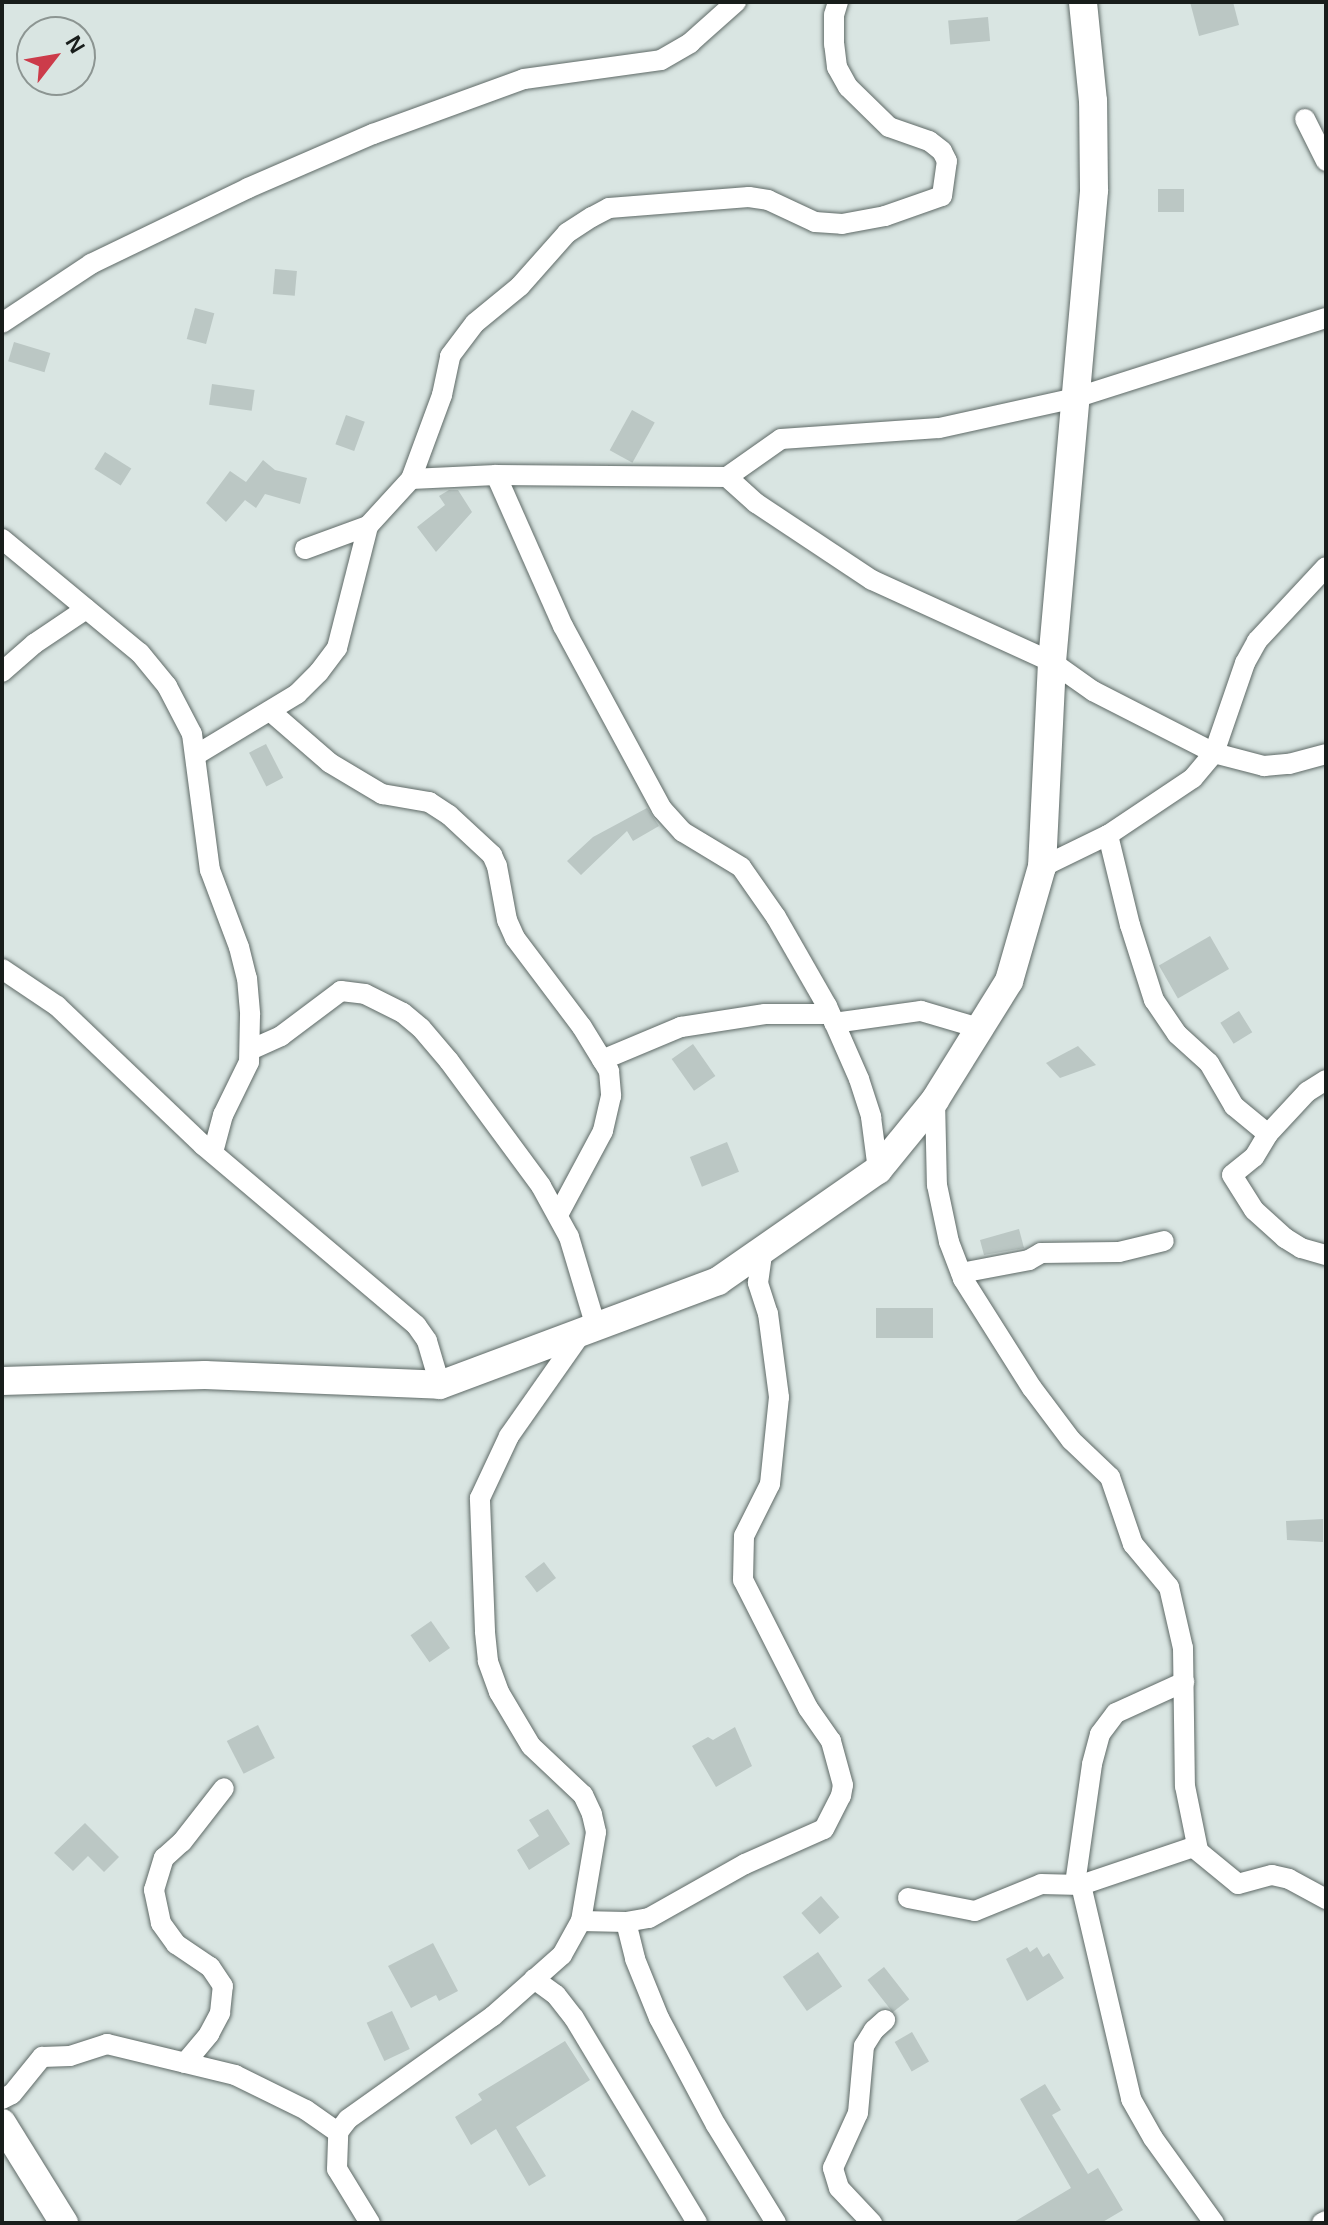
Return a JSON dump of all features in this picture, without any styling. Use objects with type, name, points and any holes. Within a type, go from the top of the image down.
[{"type":"street","points":[[2,323],[91,264],[248,188],[373,134],[524,79],[661,60],[690,43],[736,2]]},
{"type":"street","points":[[305,549],[368,526],[411,479],[442,395],[450,356],[475,323],[520,286],[567,233],[592,217],[619,207],[749,197],[768,200],[815,222],[842,224],[885,216],[942,196],[947,161],[942,151],[929,141],[889,127],[848,87],[837,67],[834,15],[838,2]]},
{"type":"street","points":[[2,1381],[205,1375],[440,1385],[718,1281],[878,1170],[935,1100],[982,1029],[1009,981],[1042,867],[1052,662],[1094,190],[1093,101],[1083,2]]},
{"type":"street","points":[[1305,119],[1326,161]]},
{"type":"street","points":[[411,479],[496,475],[727,477],[781,439],[939,428],[1075,398],[1326,318]]},
{"type":"street","points":[[496,475],[563,626],[662,809],[683,832],[741,867],[792,944],[832,1018],[871,1117],[878,1170]]},
{"type":"street","points":[[727,477],[756,503],[872,580],[1052,662],[1093,691],[1214,753],[1264,766],[1289,764],[1326,754]]},
{"type":"street","points":[[196,755],[297,694],[337,648],[368,526]]},
{"type":"street","points":[[2,539],[140,653],[167,686],[192,734],[202,829],[210,870],[232,922],[247,978],[249,1062],[223,1115],[213,1153]]},
{"type":"street","points":[[1042,867],[1108,835],[1174,794],[1214,753],[1245,663],[1257,641],[1326,567]]},
{"type":"street","points":[[2,672],[34,644],[86,609]]},
{"type":"street","points":[[270,711],[301,742],[352,777],[382,794],[429,802],[484,845],[497,866],[507,920],[515,938],[582,1027],[609,1071],[611,1096],[603,1131],[558,1215]]},
{"type":"street","points":[[1108,835],[1130,925],[1154,1000],[1177,1034],[1209,1063],[1234,1106],[1268,1134]]},
{"type":"street","points":[[2,969],[57,1006],[213,1153],[416,1325],[427,1341],[440,1385]]},
{"type":"street","points":[[250,1050],[281,1036],[341,991],[365,994],[389,1005],[421,1028],[449,1061],[558,1215],[589,1329]]},
{"type":"street","points":[[602,1060],[681,1027],[765,1014],[832,1018],[921,1011],[982,1029]]},
{"type":"street","points":[[1326,1080],[1307,1092],[1268,1134],[1254,1157],[1234,1171],[1232,1178],[1254,1210],[1285,1238],[1301,1248],[1326,1255]]},
{"type":"street","points":[[935,1100],[937,1185],[949,1242],[961,1273],[1032,1388],[1071,1440],[1110,1477],[1133,1544],[1169,1587],[1183,1648],[1185,1786],[1198,1850]]},
{"type":"street","points":[[961,1273],[1029,1260],[1041,1253],[1119,1252],[1164,1241]]},
{"type":"street","points":[[581,1921],[626,1922],[649,1918],[745,1864],[824,1829],[831,1821],[843,1785],[831,1741],[808,1708],[743,1580],[744,1536],[770,1484],[779,1397],[768,1314],[758,1283],[763,1249]]},
{"type":"street","points":[[370,2223],[337,2169],[338,2132],[348,2119],[447,2052],[562,1955],[581,1921],[596,1832],[592,1814],[583,1795],[531,1746],[499,1692],[488,1661],[480,1498],[509,1436],[589,1329]]},
{"type":"street","points":[[1184,1682],[1116,1713],[1100,1734],[1092,1764],[1078,1885],[1131,2099],[1153,2138],[1214,2223]]},
{"type":"street","points":[[185,2063],[209,2034],[220,2013],[223,1986],[210,1967],[176,1944],[161,1923],[154,1890],[164,1858],[182,1842],[224,1788]]},
{"type":"street","points":[[908,1898],[975,1911],[1041,1884],[1078,1885],[1188,1848],[1198,1850],[1238,1884],[1272,1875],[1289,1879],[1326,1899]]},
{"type":"street","points":[[626,1922],[635,1959],[659,2018],[731,2152],[776,2223]]},
{"type":"street","points":[[534,1979],[556,1995],[574,2018],[697,2223]]},
{"type":"street","points":[[872,2223],[839,2188],[833,2168],[858,2113],[864,2046],[885,2020]]},
{"type":"street","points":[[2,2099],[12,2094],[42,2057],[70,2056],[98,2044],[129,2048],[235,2075],[263,2087],[338,2132]]},
{"type":"street","points":[[2,2123],[64,2223]]},
{"type":"building","points":[[1190,2],[1233,2],[1239,25],[1199,36]]},
{"type":"building","points":[[988,17],[990,41],[950,44],[948,20]]},
{"type":"building","points":[[1158,189],[1184,189],[1184,212],[1158,212]]},
{"type":"building","points":[[275,269],[297,271],[295,296],[273,294]]},
{"type":"building","points":[[195,308],[214,313],[206,344],[187,339]]},
{"type":"building","points":[[14,342],[50,353],[44,372],[8,361]]},
{"type":"building","points":[[212,384],[255,390],[252,411],[209,405]]},
{"type":"building","points":[[632,410],[655,423],[632,463],[610,450]]},
{"type":"building","points":[[346,415],[365,422],[354,451],[335,444]]},
{"type":"building","points":[[105,452],[131,468],[121,485],[94,469]]},
{"type":"building","points":[[263,460],[275,470],[307,478],[300,504],[265,494],[256,508],[245,500],[226,522],[206,503],[230,471],[246,482]]},
{"type":"building","points":[[449,490],[458,490],[472,512],[436,552],[417,527],[445,505],[439,496]]},
{"type":"building","points":[[266,744],[283,778],[266,786],[249,753]]},
{"type":"building","points":[[647,808],[659,826],[633,841],[627,831],[581,875],[567,861],[593,837]]},
{"type":"building","points":[[1210,936],[1229,969],[1178,998],[1159,966]]},
{"type":"building","points":[[1239,1011],[1252,1032],[1234,1044],[1220,1023]]},
{"type":"building","points":[[693,1044],[715,1076],[694,1091],[672,1059]]},
{"type":"building","points":[[1078,1046],[1096,1065],[1060,1078],[1046,1063]]},
{"type":"building","points":[[727,1142],[739,1172],[702,1187],[690,1157]]},
{"type":"building","points":[[1019,1229],[1024,1248],[984,1255],[980,1240]]},
{"type":"building","points":[[876,1308],[933,1308],[933,1338],[876,1338]]},
{"type":"building","points":[[1323,1519],[1323,1542],[1287,1540],[1286,1521]]},
{"type":"building","points":[[544,1562],[556,1578],[537,1592],[525,1576]]},
{"type":"building","points":[[431,1621],[450,1648],[429,1662],[411,1635]]},
{"type":"building","points":[[258,1725],[275,1758],[244,1774],[227,1741]]},
{"type":"building","points":[[735,1727],[752,1766],[716,1787],[692,1746],[708,1737],[713,1740]]},
{"type":"building","points":[[548,1809],[570,1844],[529,1870],[517,1850],[539,1836],[529,1820]]},
{"type":"building","points":[[85,1823],[119,1857],[104,1872],[88,1856],[73,1871],[54,1853]]},
{"type":"building","points":[[821,1896],[839,1917],[820,1934],[801,1913]]},
{"type":"building","points":[[433,1943],[458,1991],[439,2001],[436,1995],[411,2008],[388,1966]]},
{"type":"building","points":[[1027,1947],[1030,1952],[1037,1947],[1043,1957],[1049,1953],[1064,1978],[1027,2001],[1006,1959]]},
{"type":"building","points":[[818,1952],[842,1986],[807,2011],[783,1977]]},
{"type":"building","points":[[884,1967],[909,1999],[893,2012],[867,1980]]},
{"type":"building","points":[[392,2011],[410,2049],[384,2061],[367,2023]]},
{"type":"building","points":[[912,2032],[929,2061],[912,2071],[895,2042]]},
{"type":"building","points":[[565,2041],[590,2080],[516,2127],[546,2176],[529,2186],[496,2129],[471,2145],[455,2117],[482,2100],[478,2094]]},
{"type":"building","points":[[1045,2084],[1061,2110],[1052,2115],[1088,2174],[1098,2168],[1123,2210],[1101,2223],[1012,2223],[1071,2188],[1020,2099]]}]
